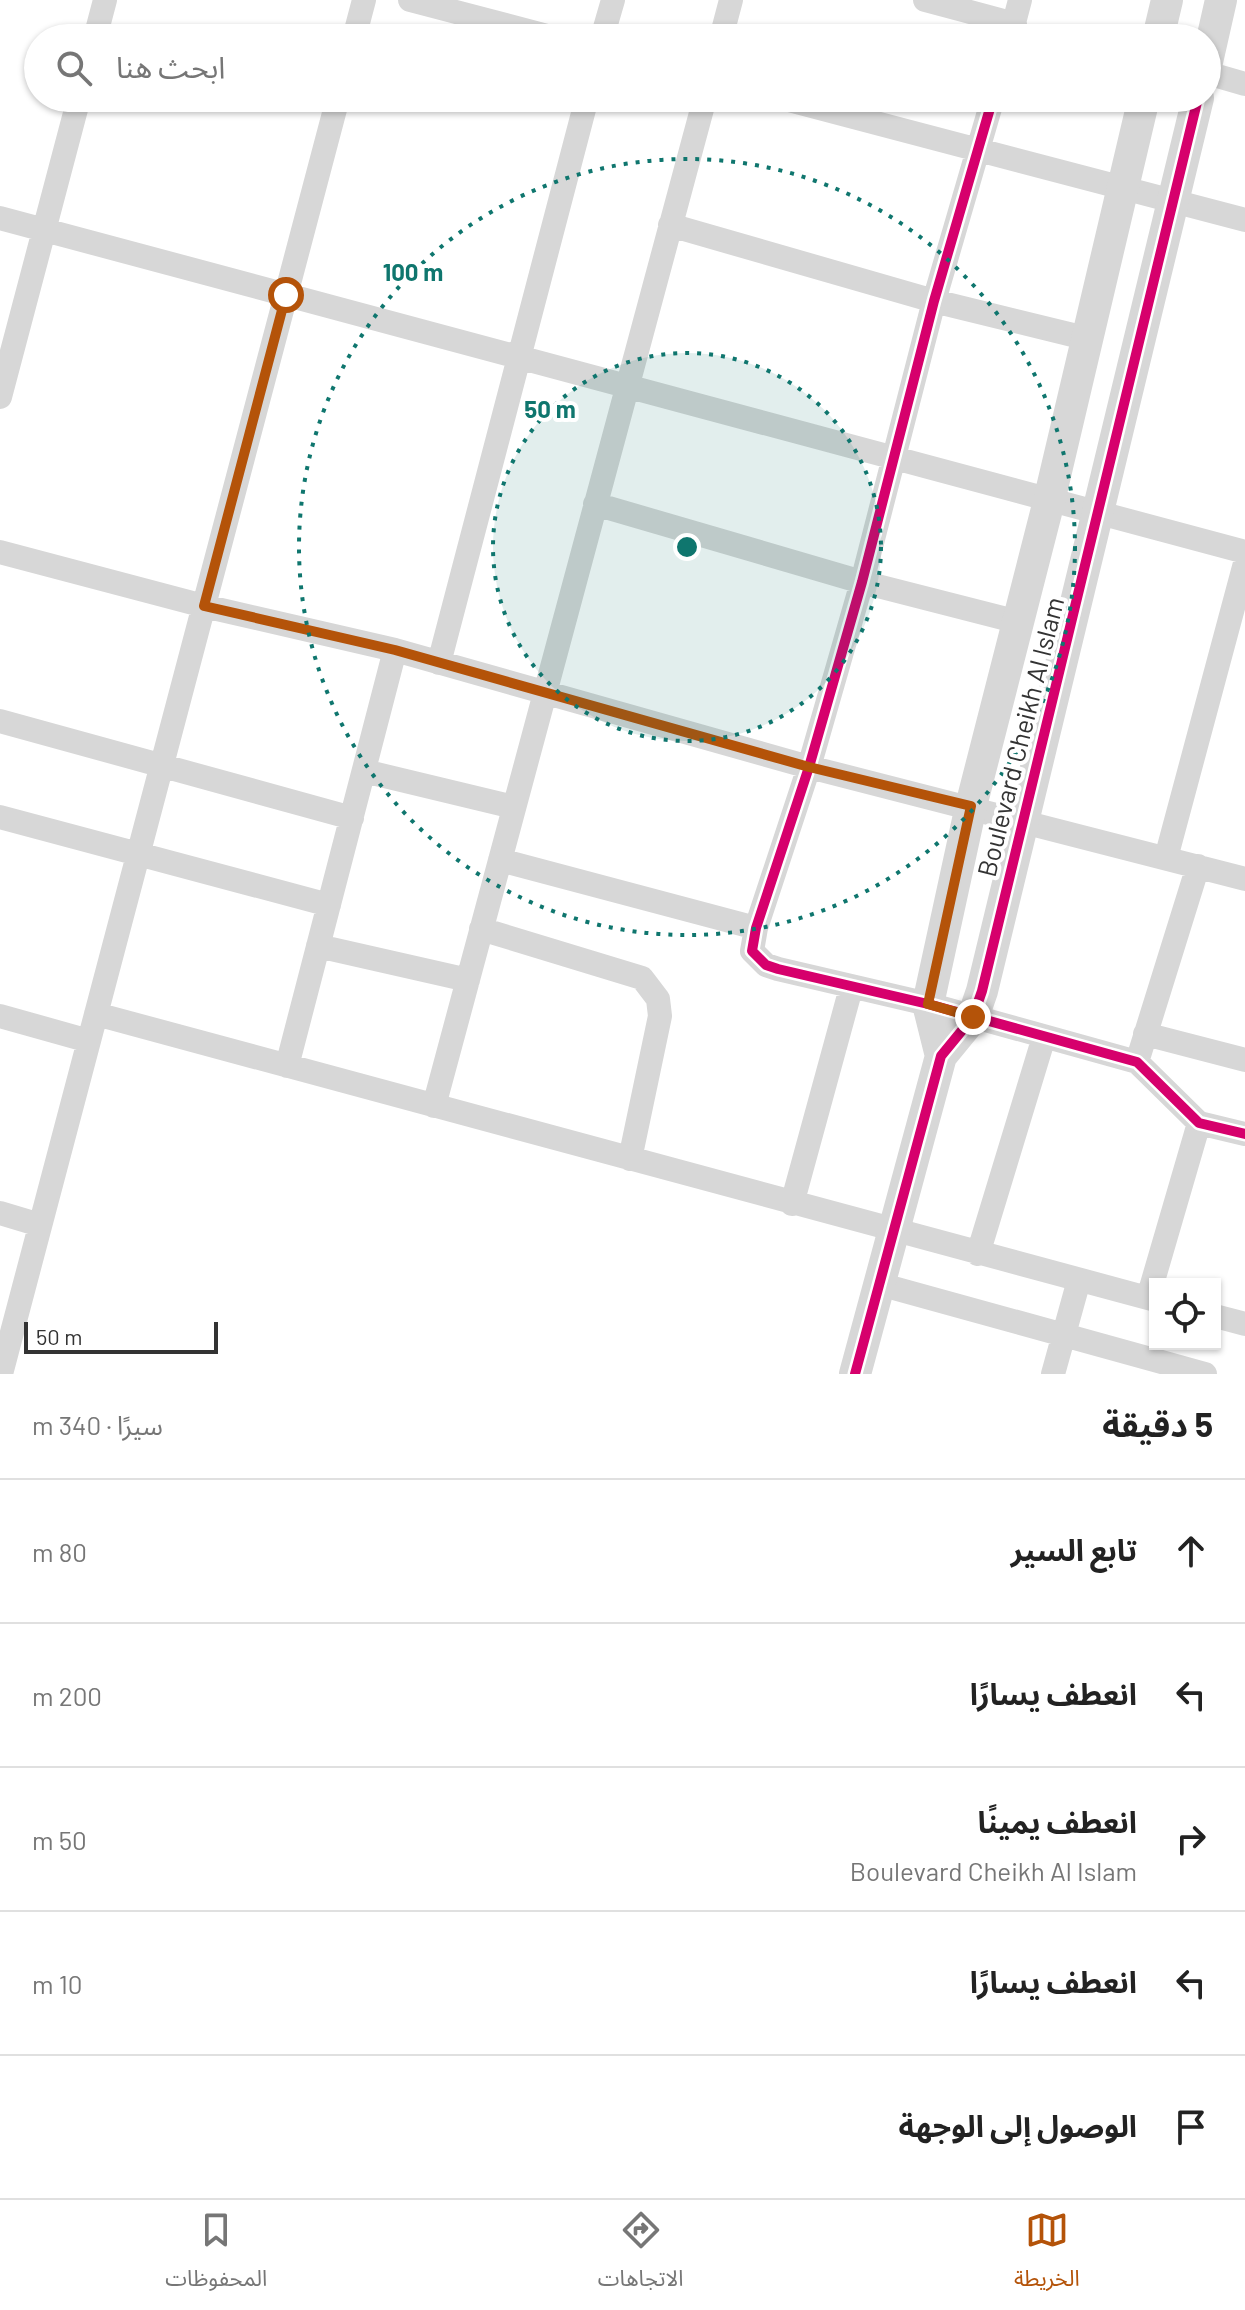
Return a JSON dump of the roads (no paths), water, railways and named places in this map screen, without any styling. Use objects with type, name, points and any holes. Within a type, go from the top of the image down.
[{"type":"street","points":[[99,24],[105,0]]},
{"type":"street","points":[[358,24],[364,0]]},
{"type":"street","points":[[410,0],[502,24]]},
{"type":"street","points":[[606,24],[613,0]]},
{"type":"street","points":[[725,24],[731,0]]},
{"type":"street","points":[[925,0],[992,24]]},
{"type":"street","points":[[1014,24],[1020,0]]},
{"type":"street","points":[[1161,24],[1167,0]]},
{"type":"street","points":[[1216,24],[1221,0]]},
{"type":"street","points":[[1221,77],[1245,84]]},
{"type":"street","points":[[0,397],[75,112]]},
{"type":"street","points":[[1,1374],[334,112]]},
{"type":"street","points":[[439,663],[583,112]]},
{"type":"street","points":[[434,1106],[701,112]]},
{"type":"street","points":[[834,112],[1245,220]]},
{"type":"street","points":[[989,112],[934,301],[862,582],[809,767],[756,928],[752,951],[766,965],[851,988],[928,1004],[1137,1062],[1199,1123],[1245,1134]]},
{"type":"street","name":"Boulevard Cheikh Al Islam","points":[[941,1056],[928,1004],[971,806],[1049,501],[1141,112]]},
{"type":"street","name":"Boulevard Cheikh Al Islam","points":[[855,1374],[941,1056],[973,1017],[1100,514],[1195,112]]},
{"type":"street","points":[[0,218],[1245,552]]},
{"type":"street","points":[[670,225],[934,301],[1085,338]]},
{"type":"street","points":[[595,504],[862,582],[1018,622]]},
{"type":"street","points":[[0,552],[204,606],[395,650],[809,767],[971,806],[1245,879]]},
{"type":"street","points":[[1166,858],[1245,563]]},
{"type":"street","points":[[287,1066],[395,650]]},
{"type":"street","points":[[0,721],[352,818]]},
{"type":"street","points":[[364,771],[514,807]]},
{"type":"street","points":[[0,817],[329,905]]},
{"type":"street","points":[[500,860],[756,928]]},
{"type":"street","points":[[1137,1062],[1198,866]]},
{"type":"street","points":[[481,929],[642,978],[658,999],[657,1037],[630,1159]]},
{"type":"street","points":[[318,946],[468,980]]},
{"type":"street","points":[[792,1204],[851,988]]},
{"type":"street","points":[[96,1014],[894,1232],[1149,1298]]},
{"type":"street","points":[[0,1016],[89,1041]]},
{"type":"street","points":[[1145,1034],[1245,1060]]},
{"type":"street","points":[[978,1254],[1044,1037]]},
{"type":"street","points":[[1158,1278],[1199,1123]]},
{"type":"street","points":[[0,1213],[40,1225]]},
{"type":"street","points":[[1053,1374],[1079,1280]]},
{"type":"street","points":[[879,1284],[1205,1374]]},
{"type":"street","points":[[1221,1318],[1245,1324]]}]
